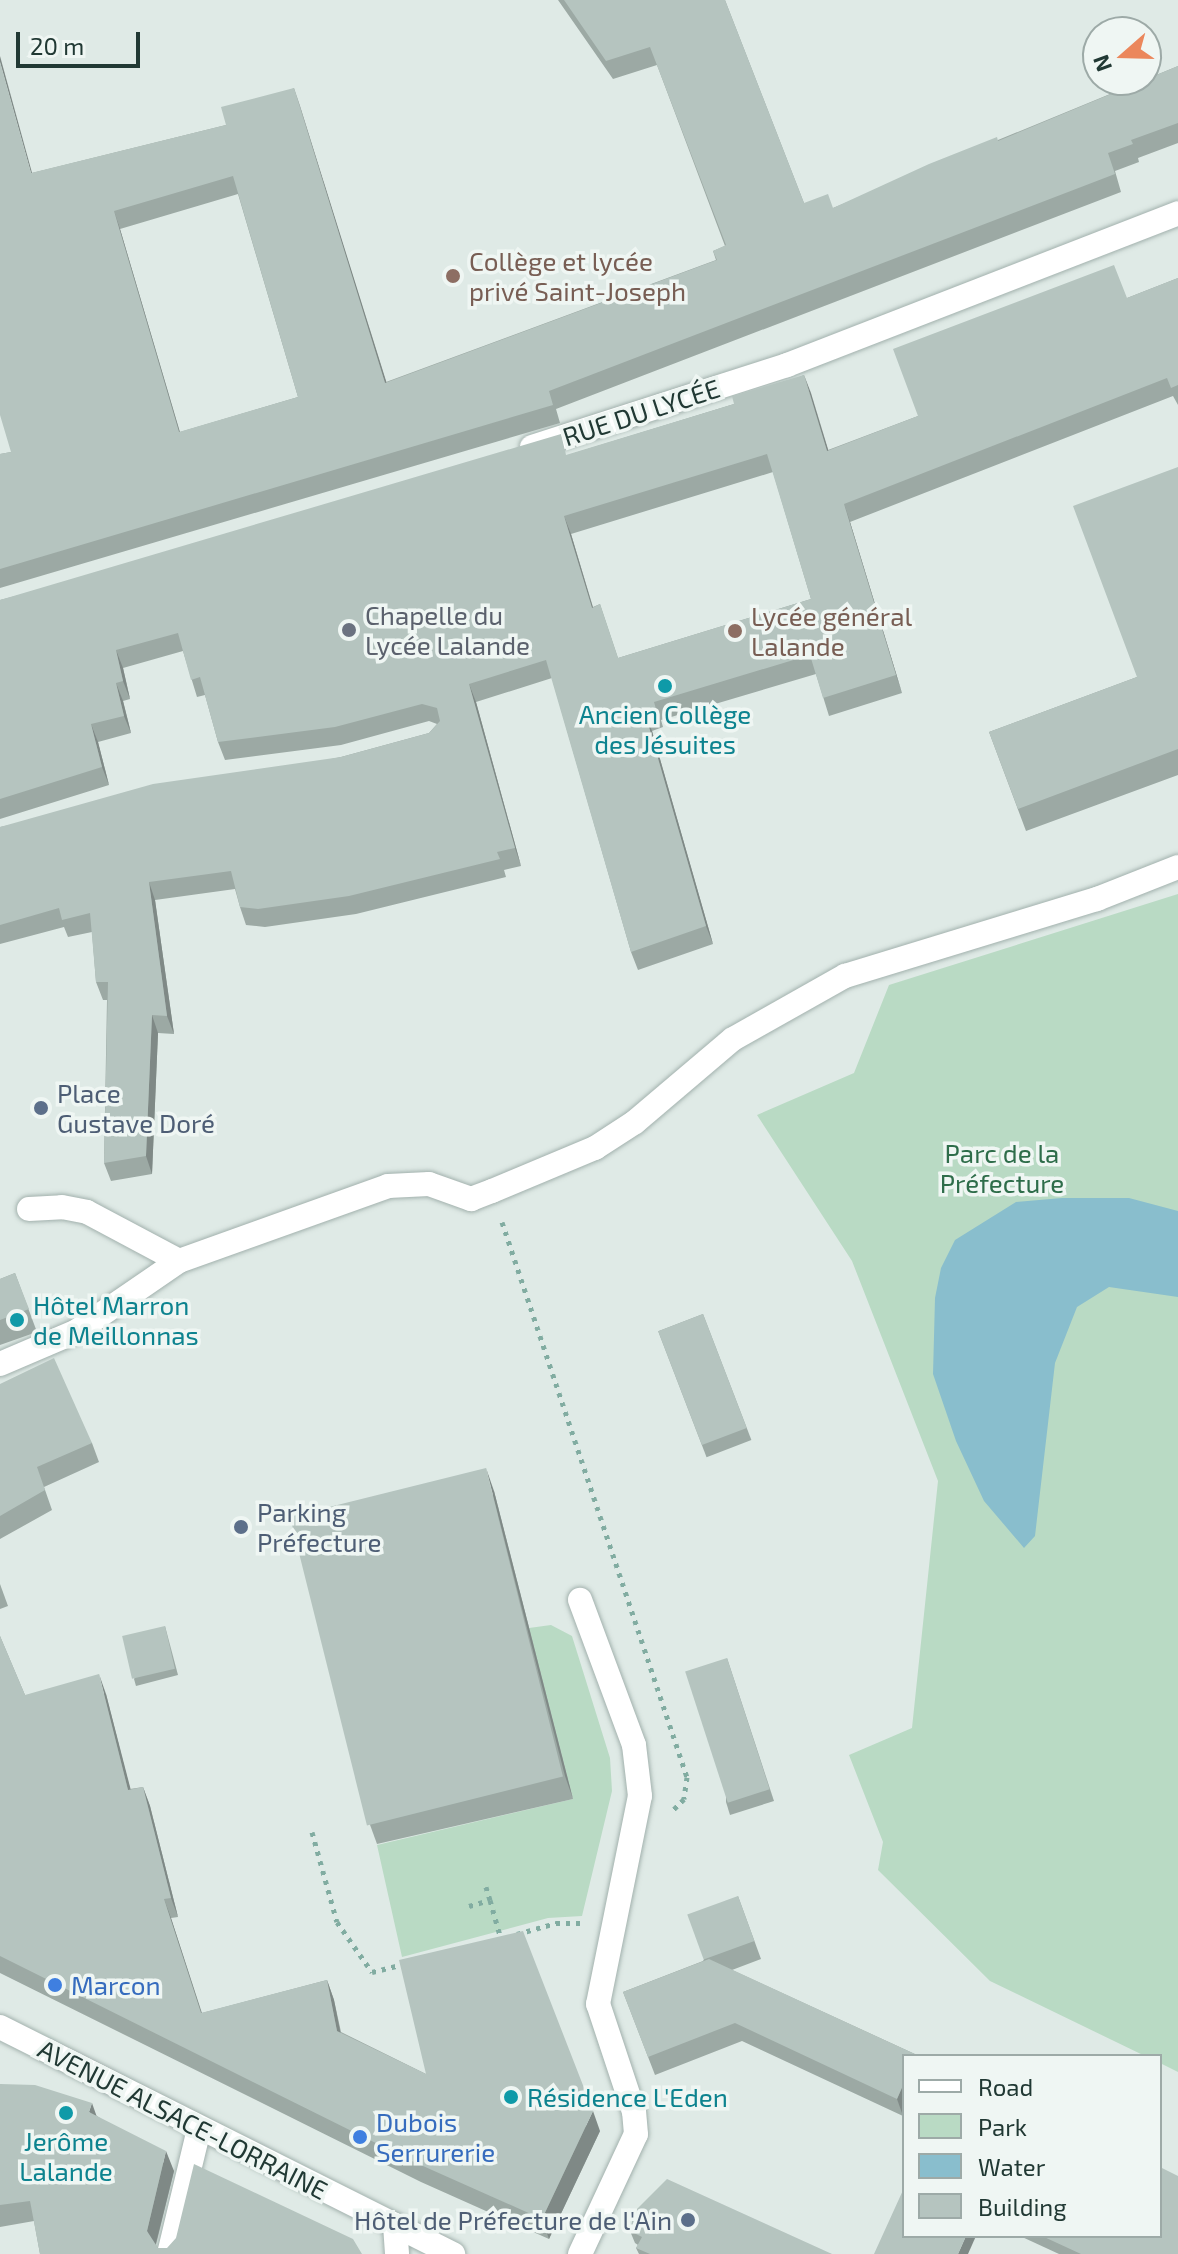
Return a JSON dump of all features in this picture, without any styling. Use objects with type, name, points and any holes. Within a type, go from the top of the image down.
[{"type":"street","name":"RUE DU LYCÉE","points":[[509,455],[787,365],[1178,213]]},
{"type":"street","points":[[0,1364],[45,1346],[103,1316],[179,1261],[388,1186],[429,1184],[471,1199],[595,1148],[635,1122],[733,1039],[845,976],[1097,899],[1178,867]]},
{"type":"street","points":[[29,1209],[62,1207],[87,1212],[179,1261]]},
{"type":"street","points":[[580,1600],[634,1745],[640,1774],[637,1822],[612,1924],[598,2004],[634,2112],[636,2134],[580,2254]]},
{"type":"street","name":"AVENUE ALSACE-LORRAINE","points":[[0,2027],[453,2254]]},
{"type":"street","points":[[169,2254],[199,2129]]},
{"type":"street","points":[[395,2225],[397,2254]]},
{"type":"path","points":[[492,1191],[687,1777],[684,1799],[673,1811],[637,1822]]},
{"type":"path","points":[[312,1832],[337,1922],[372,1972],[417,1960]]},
{"type":"path","points":[[486,1887],[501,1939]]},
{"type":"path","points":[[469,1906],[490,1900]]},
{"type":"path","points":[[493,1941],[556,1923],[612,1924]]},
{"type":"green space","name":"Parc de la Préfecture","points":[[1178,894],[1178,2072],[1162,2064],[1162,2054],[1141,2054],[990,1981],[878,1870],[883,1842],[849,1755],[912,1728],[938,1481],[852,1261],[757,1115],[854,1073],[889,985]]},
{"type":"green space","points":[[551,1625],[572,1636],[610,1758],[612,1791],[582,1916],[548,1918],[402,1957],[377,1845],[573,1799],[529,1628]]},
{"type":"water","points":[[1129,1198],[1178,1211],[1178,1297],[1109,1287],[1077,1307],[1055,1363],[1035,1536],[1024,1548],[984,1501],[956,1441],[933,1374],[935,1298],[941,1268],[955,1240],[1016,1202]]},
{"type":"building","points":[[564,0],[725,0],[804,203],[828,194],[833,208],[929,164],[997,137],[998,141],[1106,96],[1162,96],[1162,73],[1178,66],[1178,123],[1131,140],[1133,144],[1108,153],[1115,174],[549,391],[553,405],[0,569],[0,454],[11,452],[0,415],[0,62],[31,173],[226,125],[221,107],[294,88],[385,383],[717,260],[713,251],[726,245],[650,47],[606,61]],"holes":[[[233,176],[298,397],[179,432],[114,211]]]},
{"type":"building","points":[[1114,265],[1127,298],[1178,278],[1178,385],[1171,388],[1167,378],[844,504],[896,675],[823,698],[810,655],[654,702],[656,709],[645,713],[706,926],[631,952],[546,660],[469,684],[515,848],[497,852],[500,859],[349,896],[258,909],[240,907],[231,871],[149,882],[167,1016],[152,1015],[146,1156],[104,1163],[108,982],[96,982],[90,913],[62,920],[59,908],[0,925],[0,827],[153,784],[341,757],[429,733],[440,721],[437,708],[422,704],[335,727],[218,742],[200,677],[191,680],[178,633],[116,650],[123,681],[116,683],[124,716],[91,724],[102,767],[0,799],[0,600],[561,434],[566,455],[734,404],[732,396],[804,375],[827,451],[918,416],[893,349]],"holes":[[[767,454],[811,599],[618,658],[600,604],[592,608],[564,516]]]},
{"type":"building","points":[[1178,467],[1178,749],[1018,809],[989,732],[1137,677],[1073,506]]},
{"type":"building","points":[[15,1273],[29,1309],[0,1320],[0,1279]]},
{"type":"building","points":[[703,1314],[747,1428],[702,1445],[658,1331]]},
{"type":"building","points":[[54,1358],[92,1443],[37,1467],[45,1490],[0,1516],[0,1384]]},
{"type":"building","points":[[486,1468],[563,1777],[367,1825],[290,1517]]},
{"type":"building","points":[[165,1626],[175,1669],[132,1679],[122,1636]]},
{"type":"building","points":[[0,1636],[25,1695],[99,1674],[128,1790],[143,1787],[171,1898],[164,1899],[201,2013],[327,1980],[337,2031],[426,2074],[399,1960],[523,1931],[593,2111],[542,2219],[414,2162],[0,1956]]},
{"type":"building","points":[[727,1658],[770,1789],[728,1803],[685,1672]]},
{"type":"building","points":[[738,1896],[754,1941],[704,1960],[687,1914]]},
{"type":"building","points":[[709,1959],[915,2054],[902,2054],[902,2088],[897,2099],[735,2023],[648,2057],[623,1992]]},
{"type":"building","points":[[0,2084],[35,2085],[92,2103],[89,2112],[166,2151],[147,2231],[158,2248],[167,2248],[176,2238],[194,2164],[353,2239],[362,2254],[40,2254],[30,2201],[0,2205]]},
{"type":"building","points":[[1162,2168],[1178,2176],[1178,2254],[1081,2254],[1046,2238],[1162,2238]]},
{"type":"building","name":"Hôtel de Préfecture de l'Ain","points":[[667,2179],[832,2254],[650,2254],[636,2248],[642,2237],[630,2231],[634,2212]]},
{"type":"building","points":[[902,2192],[902,2238],[965,2238],[958,2254],[874,2254]]},
{"type":"place","name":"Collège et lycée privé Saint-Joseph","points":[[453,276]]},
{"type":"place","name":"Chapelle du Lycée Lalande","points":[[349,630]]},
{"type":"place","name":"Lycée général Lalande","points":[[735,631]]},
{"type":"place","name":"Ancien Collège des Jésuites","points":[[665,686]]},
{"type":"place","name":"Place Gustave Doré","points":[[41,1108]]},
{"type":"place","name":"Hôtel Marron de Meillonnas","points":[[17,1320]]},
{"type":"place","name":"Parking Préfecture","points":[[241,1527]]},
{"type":"place","name":"Marcon","points":[[55,1985]]},
{"type":"place","name":"Résidence L'Eden","points":[[511,2097]]},
{"type":"place","name":"Jerôme Lalande","points":[[66,2113]]},
{"type":"place","name":"Dubois Serrurerie","points":[[360,2137]]},
{"type":"place","name":"Hôtel de Préfecture de l'Ain","points":[[688,2220]]}]
